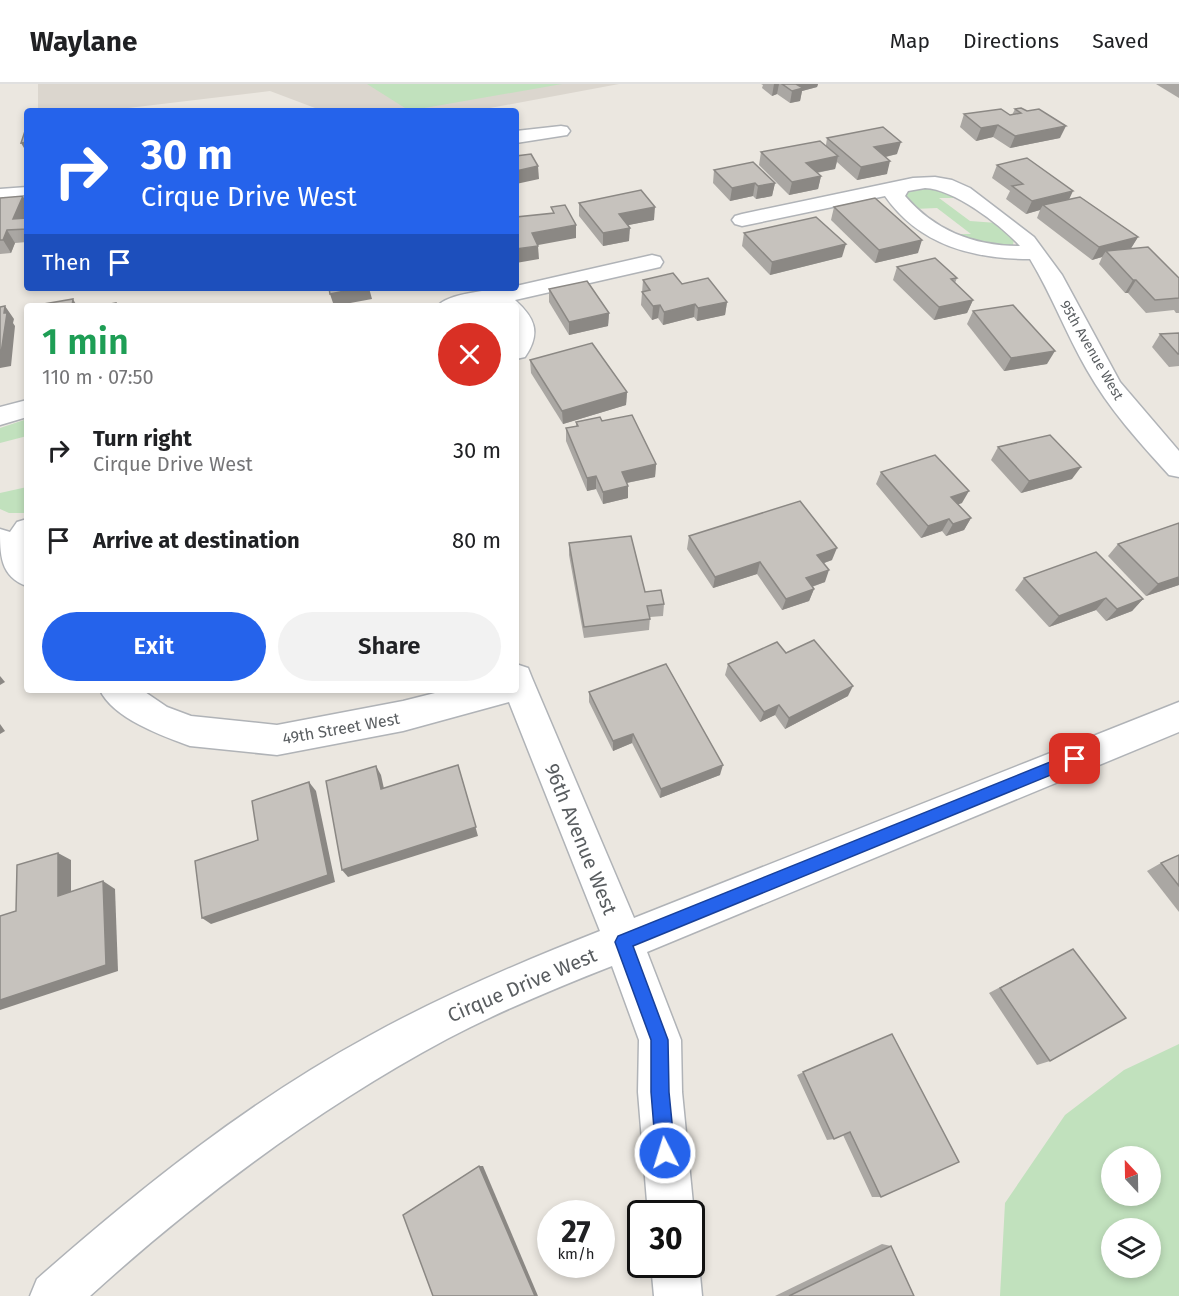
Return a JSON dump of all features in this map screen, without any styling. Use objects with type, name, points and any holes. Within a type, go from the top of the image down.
[{"type":"street","points":[[519,137],[561,131]]},
{"type":"street","name":"95th Avenue West","points":[[742,220],[932,180],[959,190],[1026,240],[1050,273],[1069,313],[1110,387],[1145,432],[1179,468]]},
{"type":"street","points":[[900,187],[895,196],[903,207],[942,237],[975,250],[1036,253]]},
{"type":"street","points":[[0,195],[24,193]]},
{"type":"street","points":[[461,303],[476,299],[501,302],[652,262]]},
{"type":"street","points":[[519,318],[523,333],[519,348]]},
{"type":"street","points":[[0,416],[24,409]]},
{"type":"street","name":"49th Street West","points":[[120,693],[155,717],[190,731],[277,740],[403,716],[485,693]]},
{"type":"street","name":"96th Avenue West","points":[[516,693],[624,942],[660,1040],[660,1092],[670,1200]]},
{"type":"street","name":"Cirque Drive West","points":[[54,1296],[172,1196],[262,1128],[348,1072],[431,1025],[511,985],[624,942],[1179,717]]},
{"type":"street","points":[[676,1278],[678,1296]]},
{"type":"shaded area","points":[[38,84],[619,84],[490,108],[315,108],[270,91],[128,108],[38,108]]},
{"type":"green space","points":[[367,84],[562,84],[424,108],[405,108]]},
{"type":"green space","points":[[930,186],[964,198],[939,198],[970,221],[997,223],[1014,239],[1013,245],[1001,249],[944,234],[971,234],[937,208],[914,209],[906,202],[905,195],[908,190]]},
{"type":"green space","points":[[24,420],[24,437],[0,443],[0,428]]},
{"type":"green space","points":[[24,488],[24,513],[9,513],[0,509],[0,493]]},
{"type":"green space","points":[[1179,1044],[1179,1296],[1000,1296],[1005,1203],[1065,1115],[1124,1070]]},
{"type":"building","points":[[782,84],[796,84],[803,88],[792,91]]},
{"type":"building","points":[[1021,108],[1027,111],[1039,109],[1066,126],[1015,136],[998,125],[981,128],[964,114],[1001,109],[1010,115],[1021,113],[1015,109]]},
{"type":"building","points":[[883,127],[901,142],[874,147],[890,161],[861,167],[827,138]]},
{"type":"building","points":[[820,141],[838,156],[806,163],[821,176],[792,182],[761,152]]},
{"type":"building","points":[[531,154],[538,166],[519,170],[519,156]]},
{"type":"building","points":[[1027,158],[1073,191],[1032,201],[1012,186],[1023,184],[997,165]]},
{"type":"building","points":[[753,162],[775,183],[758,186],[755,183],[732,188],[714,170]]},
{"type":"building","points":[[641,190],[655,207],[619,214],[630,228],[603,233],[579,203]]},
{"type":"building","points":[[23,196],[13,219],[24,218],[24,229],[7,230],[3,240],[0,240],[0,198]]},
{"type":"building","points":[[1080,197],[1138,237],[1099,247],[1043,205]]},
{"type":"building","points":[[875,198],[922,240],[879,250],[834,207]]},
{"type":"building","points":[[565,205],[576,225],[532,233],[538,246],[519,249],[519,217],[554,213],[551,207]]},
{"type":"building","points":[[816,217],[846,244],[772,262],[744,233]]},
{"type":"building","points":[[1148,247],[1179,278],[1179,298],[1155,300],[1106,251]]},
{"type":"building","points":[[935,258],[957,278],[951,279],[973,300],[939,307],[897,267]]},
{"type":"building","points":[[673,273],[682,284],[708,278],[727,302],[698,308],[695,304],[664,312],[660,305],[653,306],[642,292],[650,290],[643,280]]},
{"type":"building","points":[[587,281],[609,313],[569,322],[549,289]]},
{"type":"building","points":[[73,299],[72,303],[50,303]]},
{"type":"building","points":[[1013,305],[1055,351],[1011,358],[973,311]]},
{"type":"building","points":[[5,306],[4,313],[7,313],[0,354],[0,307]]},
{"type":"building","points":[[1179,333],[1179,354],[1178,354],[1160,334]]},
{"type":"building","points":[[592,343],[627,392],[562,411],[530,360]]},
{"type":"building","points":[[632,415],[656,464],[622,472],[628,486],[603,492],[596,476],[587,478],[566,428],[578,426],[576,422],[600,417],[602,421]]},
{"type":"building","points":[[1050,435],[1081,467],[1029,481],[998,447]]},
{"type":"building","points":[[935,455],[969,491],[951,497],[971,518],[953,524],[949,519],[928,526],[881,472]]},
{"type":"building","points":[[800,501],[837,548],[817,555],[829,570],[806,578],[814,589],[786,599],[760,562],[715,577],[689,536]]},
{"type":"building","points":[[1179,523],[1179,577],[1158,584],[1118,544]]},
{"type":"building","points":[[631,536],[645,592],[661,590],[664,604],[647,606],[650,619],[584,627],[569,543]]},
{"type":"building","points":[[1096,552],[1143,599],[1117,609],[1106,598],[1059,616],[1024,578]]},
{"type":"building","points":[[814,640],[853,686],[789,718],[779,705],[764,712],[728,664],[777,642],[786,653]]},
{"type":"building","points":[[666,664],[723,765],[661,789],[633,734],[613,741],[589,692]]},
{"type":"building","points":[[458,765],[476,827],[342,870],[326,781],[376,766],[381,789]]},
{"type":"building","points":[[309,782],[328,875],[202,918],[195,861],[258,840],[252,801]]},
{"type":"building","points":[[58,853],[58,896],[103,881],[106,965],[0,1000],[0,916],[16,911],[17,865]]},
{"type":"building","points":[[1179,855],[1179,886],[1161,863]]},
{"type":"building","points":[[1073,949],[1126,1018],[1050,1061],[1000,988]]},
{"type":"building","points":[[892,1034],[959,1162],[881,1197],[850,1132],[834,1139],[803,1072]]},
{"type":"building","points":[[479,1166],[535,1296],[433,1296],[403,1215]]},
{"type":"building","points":[[891,1246],[914,1296],[789,1296]]},
{"type":"route","points":[[665,1153],[660,1092],[660,1040],[624,942],[1075,759]]}]
